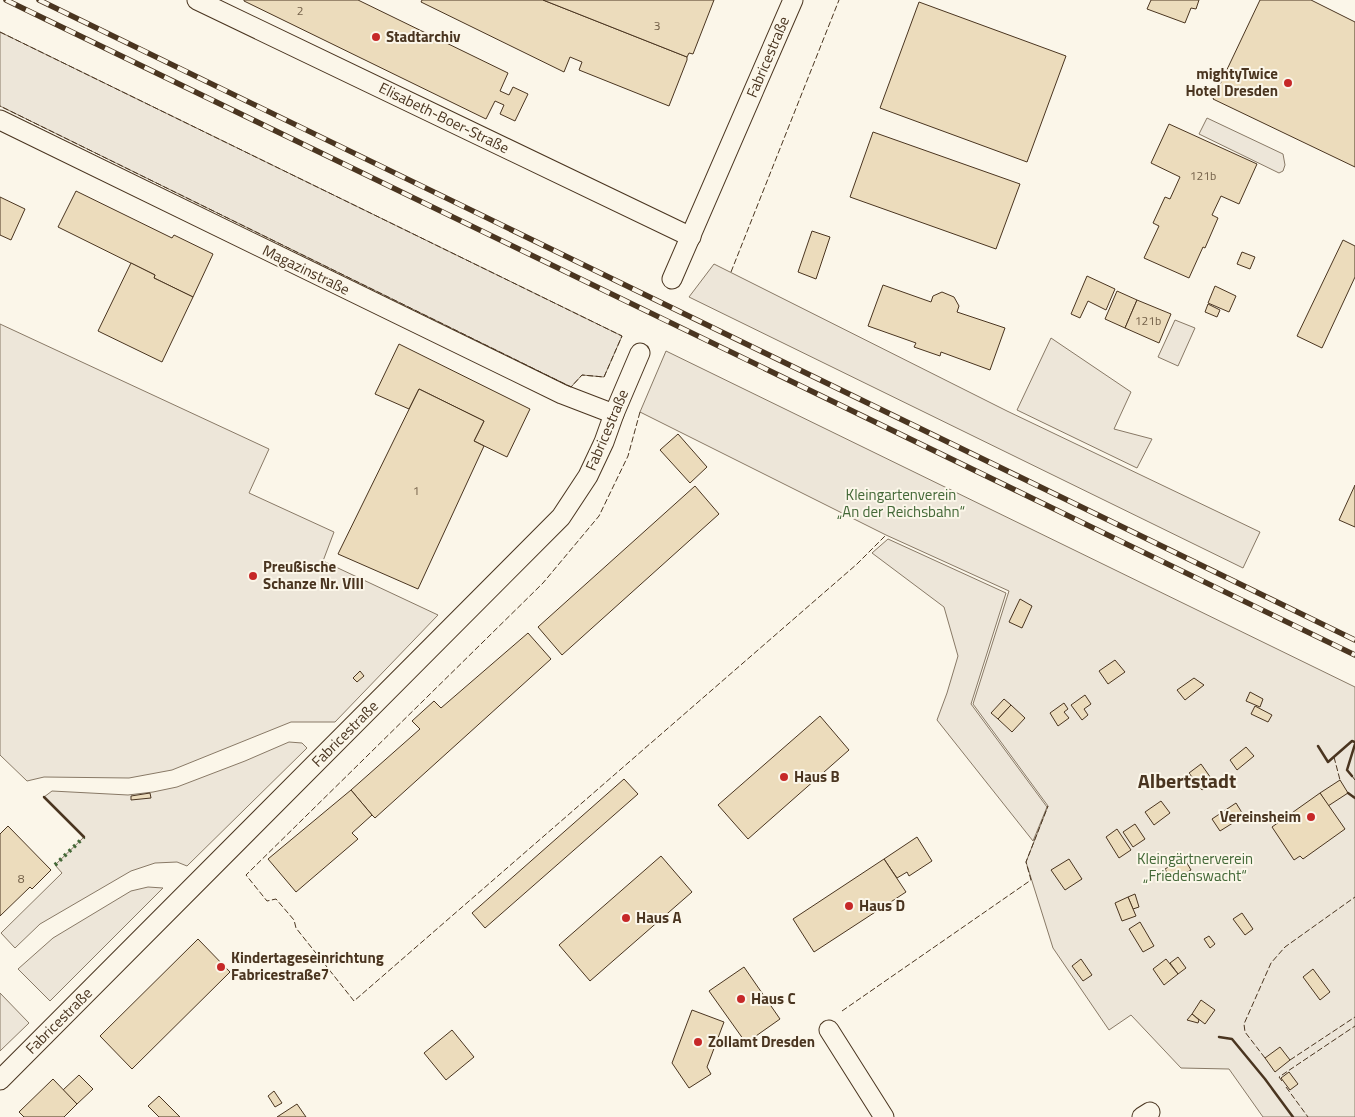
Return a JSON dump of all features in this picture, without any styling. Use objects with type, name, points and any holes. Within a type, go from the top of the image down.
[{"type":"street","name":"Elisabeth-Boer-Straße","points":[[197,0],[691,237]]},
{"type":"street","name":"Fabricestraße","points":[[672,279],[793,0]]},
{"type":"street","name":"Magazinstraße","points":[[0,120],[562,394],[614,414]]},
{"type":"street","name":"Fabricestraße","points":[[0,1080],[561,517],[588,476],[640,353]]},
{"type":"street","points":[[829,1030],[884,1117]]},
{"type":"green space","points":[[0,32],[622,336],[604,377],[582,375],[571,387],[0,106]]},
{"type":"green space","points":[[1207,118],[1283,154],[1285,165],[1283,171],[1279,173],[1199,134]]},
{"type":"green space","points":[[714,264],[1007,411],[1260,532],[1243,568],[689,297]]},
{"type":"green space","points":[[1175,320],[1195,328],[1178,366],[1158,357]]},
{"type":"green space","points":[[0,324],[269,449],[249,493],[334,532],[323,561],[438,615],[335,722],[291,722],[172,770],[129,778],[44,777],[27,781],[0,755]]},
{"type":"green space","points":[[1051,338],[1131,392],[1114,429],[1152,439],[1137,468],[1017,410]]},
{"type":"green space","name":"Kleingärtnerverein „Friedenswacht“","points":[[666,351],[1355,687],[1355,1117],[1263,1117],[1229,1069],[1181,1068],[1131,1015],[1109,1030],[1053,948],[1026,862],[1048,806],[973,704],[1009,591],[886,535],[640,412]]},
{"type":"green space","points":[[888,539],[1006,593],[971,704],[1047,807],[1033,841],[937,720],[958,656],[944,607],[872,553]]},
{"type":"green space","points":[[289,742],[302,743],[307,748],[187,866],[177,862],[155,863],[131,871],[40,924],[15,948],[1,933],[62,873],[55,865],[84,837],[44,797],[52,791],[128,795],[153,792],[177,787]]},
{"type":"green space","points":[[148,887],[163,888],[50,1001],[18,969],[53,938],[131,891]]},
{"type":"green space","points":[[0,993],[29,1023],[0,1051]]},
{"type":"building","name":"Stadtarchiv","points":[[244,0],[358,0],[508,73],[500,91],[509,95],[513,87],[528,94],[515,121],[500,114],[504,105],[495,101],[486,119]]},
{"type":"building","points":[[422,0],[543,0],[687,57],[687,60],[669,106],[579,70],[582,62],[570,57],[564,72],[421,2]]},
{"type":"building","points":[[543,0],[714,0],[693,54],[689,53],[687,57]]},
{"type":"building","points":[[1151,0],[1199,0],[1196,9],[1191,8],[1185,23],[1147,9]]},
{"type":"building","name":"mightyTwice Hotel Dresden","points":[[1260,0],[1311,0],[1355,22],[1355,167],[1213,99]]},
{"type":"building","points":[[919,2],[1066,56],[1027,162],[880,108]]},
{"type":"building","points":[[1169,124],[1257,164],[1239,204],[1221,196],[1212,215],[1218,218],[1189,278],[1144,258],[1159,226],[1153,223],[1165,197],[1170,199],[1180,177],[1151,163]]},
{"type":"building","points":[[873,132],[1020,184],[996,249],[850,197]]},
{"type":"building","points":[[76,191],[172,238],[174,235],[213,254],[193,297],[154,278],[155,275],[58,227]]},
{"type":"building","points":[[0,197],[25,209],[11,240],[0,235]]},
{"type":"building","points":[[812,231],[830,237],[816,279],[798,272]]},
{"type":"building","points":[[1343,240],[1355,246],[1355,277],[1322,348],[1297,336]]},
{"type":"building","points":[[1242,252],[1255,257],[1250,269],[1237,264]]},
{"type":"building","points":[[131,263],[155,275],[154,278],[193,297],[162,362],[98,331]]},
{"type":"building","points":[[1087,276],[1115,289],[1106,310],[1088,301],[1080,318],[1071,314]]},
{"type":"building","points":[[883,285],[931,302],[933,296],[942,292],[954,297],[959,306],[957,312],[1005,328],[990,370],[941,352],[940,356],[914,347],[916,343],[868,326]]},
{"type":"building","points":[[1215,286],[1236,296],[1229,312],[1208,303]]},
{"type":"building","points":[[1117,291],[1137,300],[1125,328],[1105,319]]},
{"type":"building","points":[[1137,300],[1171,314],[1159,343],[1125,328]]},
{"type":"building","points":[[1208,304],[1220,310],[1217,317],[1205,312]]},
{"type":"building","points":[[399,344],[530,409],[507,457],[474,441],[484,421],[419,389],[409,409],[375,394]]},
{"type":"building","points":[[419,389],[484,421],[474,441],[484,446],[418,589],[338,554]]},
{"type":"building","points":[[678,434],[707,467],[690,483],[660,450]]},
{"type":"building","points":[[1355,485],[1355,527],[1339,520]]},
{"type":"building","points":[[695,486],[719,514],[562,655],[538,627]]},
{"type":"building","points":[[1020,599],[1032,606],[1022,628],[1009,622]]},
{"type":"building","points":[[528,633],[551,659],[375,818],[351,790],[420,729],[412,721],[434,701],[441,708]]},
{"type":"building","points":[[1115,660],[1125,672],[1108,684],[1099,671]]},
{"type":"building","points":[[360,671],[364,676],[357,682],[353,678]]},
{"type":"building","points":[[1194,678],[1204,685],[1185,700],[1177,690]]},
{"type":"building","points":[[1250,692],[1263,699],[1260,707],[1246,701]]},
{"type":"building","points":[[1085,695],[1091,704],[1084,709],[1088,715],[1082,720],[1071,705]]},
{"type":"building","points":[[1004,699],[1011,705],[998,719],[991,713]]},
{"type":"building","points":[[1064,703],[1068,709],[1064,712],[1069,718],[1058,726],[1050,713]]},
{"type":"building","points":[[1011,705],[1025,718],[1012,732],[998,719]]},
{"type":"building","points":[[1255,706],[1272,715],[1268,722],[1251,714]]},
{"type":"building","name":"Haus B","points":[[820,716],[849,750],[748,839],[718,805]]},
{"type":"building","points":[[1246,747],[1254,756],[1237,770],[1230,760]]},
{"type":"building","points":[[1201,764],[1213,781],[1202,790],[1189,773]]},
{"type":"building","points":[[624,779],[638,794],[485,928],[472,913]]},
{"type":"building","points":[[1340,780],[1348,793],[1328,806],[1320,793]]},
{"type":"building","points":[[351,790],[372,815],[352,833],[358,839],[296,892],[268,859]]},
{"type":"building","points":[[150,793],[151,798],[131,800],[131,796]]},
{"type":"building","name":"Vereinsheim","points":[[1320,793],[1345,829],[1303,859],[1300,856],[1294,860],[1272,827]]},
{"type":"building","points":[[1161,801],[1170,813],[1154,825],[1145,812]]},
{"type":"building","points":[[1236,803],[1244,816],[1220,831],[1212,819]]},
{"type":"building","points":[[1135,824],[1145,839],[1133,847],[1123,832]]},
{"type":"building","points":[[8,826],[51,870],[0,916],[0,834]]},
{"type":"building","points":[[1117,829],[1131,850],[1119,858],[1106,837]]},
{"type":"building","points":[[917,837],[932,861],[909,876],[907,872],[897,878],[884,859]]},
{"type":"building","name":"Haus A","points":[[661,856],[692,892],[590,981],[559,945]]},
{"type":"building","points":[[1184,858],[1191,870],[1172,881],[1165,869]]},
{"type":"building","name":"Haus D","points":[[884,859],[906,892],[814,952],[793,919]]},
{"type":"building","points":[[1069,859],[1082,879],[1065,890],[1051,870]]},
{"type":"building","points":[[1135,894],[1139,907],[1133,909],[1128,897]]},
{"type":"building","points":[[1128,897],[1136,916],[1122,921],[1115,903]]},
{"type":"building","points":[[1242,913],[1253,929],[1245,935],[1233,919]]},
{"type":"building","points":[[1140,922],[1154,946],[1143,952],[1129,929]]},
{"type":"building","points":[[1209,936],[1215,944],[1210,948],[1204,939]]},
{"type":"building","points":[[198,939],[230,972],[132,1069],[100,1036]]},
{"type":"building","points":[[1178,957],[1186,968],[1178,974],[1170,963]]},
{"type":"building","points":[[1081,959],[1092,975],[1083,981],[1072,966]]},
{"type":"building","points":[[1166,959],[1178,974],[1164,985],[1153,969]]},
{"type":"building","name":"Haus C","points":[[744,967],[780,1019],[746,1043],[709,991]]},
{"type":"building","points":[[1313,969],[1330,992],[1320,1000],[1303,977]]},
{"type":"building","points":[[1201,1000],[1215,1010],[1205,1024],[1192,1014]]},
{"type":"building","name":"Zollamt Dresden","points":[[692,1010],[724,1022],[707,1067],[711,1074],[689,1088],[672,1063]]},
{"type":"building","points":[[1192,1014],[1199,1020],[1198,1023],[1187,1020]]},
{"type":"building","points":[[452,1030],[474,1057],[446,1080],[424,1053]]},
{"type":"building","points":[[1280,1047],[1290,1060],[1275,1072],[1265,1058]]},
{"type":"building","points":[[1289,1072],[1298,1084],[1290,1090],[1281,1078]]},
{"type":"building","points":[[79,1075],[93,1089],[77,1104],[63,1090]]},
{"type":"building","points":[[53,1079],[77,1104],[64,1117],[24,1117],[19,1112]]},
{"type":"building","points":[[274,1091],[282,1103],[275,1107],[268,1096]]},
{"type":"building","points":[[159,1096],[180,1117],[159,1117],[148,1106]]},
{"type":"building","points":[[297,1104],[306,1117],[277,1117]]},
{"type":"railway","points":[[6,0],[1355,655]]},
{"type":"railway","points":[[39,0],[1355,640]]},
{"type":"hedge","points":[[55,865],[84,837]]},
{"type":"fence","points":[[731,272],[839,0]]},
{"type":"fence","points":[[0,32],[622,336],[604,377],[582,375],[571,387],[0,106]]},
{"type":"fence","points":[[640,412],[628,456],[599,516],[543,583],[246,875],[267,901],[276,899],[294,920],[296,928],[354,1001],[857,564],[886,535]]},
{"type":"fence","points":[[1334,757],[1340,780]]},
{"type":"fence","points":[[1352,776],[1355,780]]},
{"type":"fence","points":[[842,1011],[1031,880],[1026,862],[1048,806]]},
{"type":"fence","points":[[1265,1058],[1245,1032],[1244,1024],[1271,963],[1285,947],[1355,897]]},
{"type":"fence","points":[[1290,1060],[1355,1017]]},
{"type":"fence","points":[[1282,1081],[1279,1077],[1355,1026]]},
{"type":"fence","points":[[1286,1087],[1308,1117]]},
{"type":"wall","points":[[1318,746],[1328,762],[1352,741],[1355,742]]},
{"type":"wall","points":[[1352,776],[1347,770],[1355,744]]},
{"type":"wall","points":[[1348,793],[1355,798]]},
{"type":"wall","points":[[44,797],[84,837]]},
{"type":"wall","points":[[1219,1037],[1232,1039],[1293,1117]]},
{"type":"place","name":"Stadtarchiv","points":[[376,37]]},
{"type":"place","name":"mightyTwice Hotel Dresden","points":[[1288,83]]},
{"type":"place","name":"Preußische Schanze Nr. VIII","points":[[253,576]]},
{"type":"place","name":"Haus B","points":[[784,777]]},
{"type":"place","name":"Vereinsheim","points":[[1311,817]]},
{"type":"place","name":"Haus D","points":[[849,906]]},
{"type":"place","name":"Haus A","points":[[626,918]]},
{"type":"place","name":"Kindertageseinrichtung Fabricestraße7","points":[[221,967]]},
{"type":"place","name":"Haus C","points":[[741,999]]},
{"type":"place","name":"Zollamt Dresden","points":[[698,1042]]},
{"type":"district","name":"Albertstadt","points":[[1187,781]]},
{"type":"park label","name":"Kleingartenverein „An der Reichsbahn“","points":[[901,504]]}]
